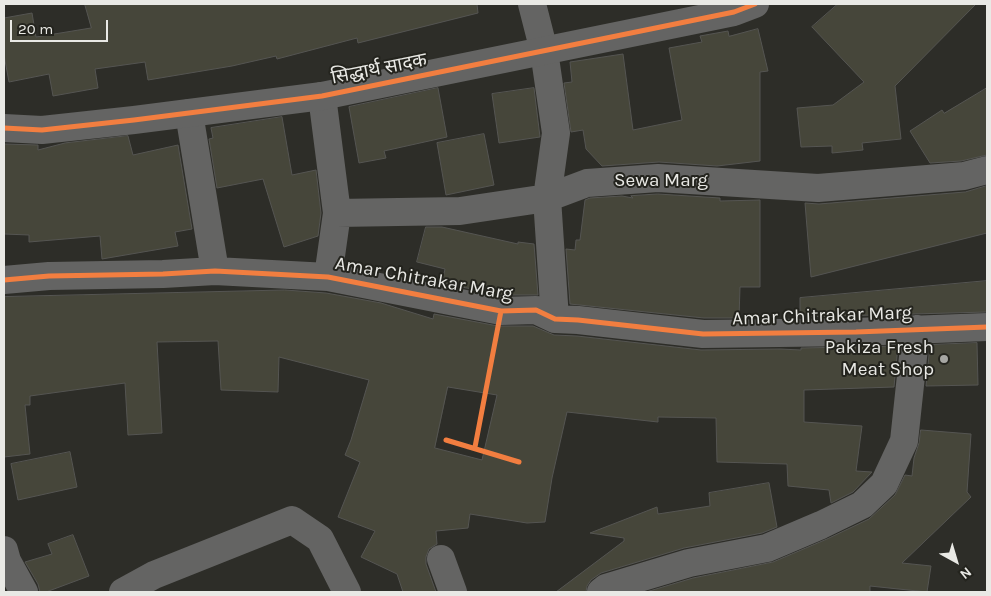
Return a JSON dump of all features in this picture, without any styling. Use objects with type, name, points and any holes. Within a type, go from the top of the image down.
[{"type":"street","points":[[532,4],[544,50],[556,133],[548,198],[555,319]]},
{"type":"street","name":"सिद्धार्थ सादक","points":[[4,128],[42,130],[322,96],[734,12],[755,4]]},
{"type":"street","points":[[322,96],[337,213],[328,277]]},
{"type":"street","points":[[189,113],[215,271]]},
{"type":"street","name":"Sewa Marg","points":[[337,213],[460,211],[548,198],[587,183],[658,178],[818,188],[964,176],[987,170]]},
{"type":"street","name":"Amar Chitrakar Marg","points":[[4,280],[49,276],[215,271],[328,277],[501,311],[536,310],[555,319],[703,334],[856,332],[987,327]]},
{"type":"street","points":[[602,592],[606,588],[689,563],[767,548],[862,505],[884,484],[904,441],[916,329]]},
{"type":"street","points":[[123,592],[154,575],[292,520],[320,540],[347,592]]},
{"type":"street","points":[[4,550],[7,561],[24,592]]},
{"type":"street","points":[[441,559],[453,592]]},
{"type":"building","points":[[85,4],[477,4],[478,13],[358,43],[357,38],[277,59],[276,56],[232,66],[148,80],[145,62],[95,69],[98,88],[53,96],[49,74],[9,82],[4,55],[4,18],[32,13],[36,37],[91,28]]},
{"type":"building","points":[[838,4],[976,4],[895,86],[901,139],[862,143],[863,150],[832,153],[832,146],[801,147],[797,108],[833,105],[864,82],[812,27]]},
{"type":"building","points":[[758,29],[768,71],[760,72],[760,161],[717,166],[659,162],[602,166],[586,149],[583,130],[571,132],[564,83],[572,82],[570,62],[623,54],[633,130],[682,120],[669,48],[702,42],[700,36],[728,31],[729,36]]},
{"type":"building","points":[[438,88],[447,137],[384,151],[386,158],[359,163],[349,107]]},
{"type":"building","points":[[534,88],[540,137],[499,143],[492,94]]},
{"type":"building","points":[[987,88],[987,155],[961,161],[930,163],[910,131],[942,110],[944,113]]},
{"type":"building","points":[[282,117],[292,175],[316,170],[321,213],[318,236],[284,247],[263,179],[217,188],[209,139],[213,138],[211,128]]},
{"type":"building","points":[[484,134],[494,185],[446,195],[437,143]]},
{"type":"building","points":[[128,136],[133,155],[178,145],[192,229],[175,232],[178,246],[102,259],[100,236],[29,242],[29,235],[4,234],[4,144],[38,145],[38,150],[65,143]]},
{"type":"building","points":[[987,186],[987,233],[811,277],[805,203],[819,204],[965,192]]},
{"type":"building","points":[[658,194],[720,198],[720,201],[760,200],[760,287],[740,287],[739,318],[704,318],[570,304],[566,249],[575,250],[576,240],[580,240],[585,200],[622,196],[633,198],[631,196]]},
{"type":"building","points":[[426,227],[442,227],[518,244],[518,242],[534,244],[538,295],[502,295],[442,283],[445,269],[417,262]]},
{"type":"building","points":[[987,281],[987,312],[800,317],[800,298]]},
{"type":"building","points":[[285,290],[326,293],[381,303],[433,319],[434,314],[498,326],[533,326],[554,335],[701,350],[801,350],[801,348],[898,346],[894,387],[804,390],[804,422],[862,426],[856,471],[872,472],[853,492],[831,503],[829,490],[788,486],[787,464],[717,462],[716,418],[658,417],[658,422],[567,412],[552,478],[545,522],[527,523],[470,514],[468,528],[436,531],[437,544],[429,549],[426,564],[436,592],[403,592],[397,574],[361,557],[375,531],[338,517],[360,462],[345,455],[369,380],[279,357],[278,392],[221,390],[218,341],[157,342],[162,433],[128,435],[125,383],[30,396],[30,405],[25,405],[30,454],[4,457],[4,297]],"holes":[[[448,387],[497,395],[482,460],[435,448]]]},
{"type":"building","points":[[977,343],[978,385],[926,386],[930,345]]},
{"type":"building","points":[[921,430],[971,434],[967,492],[971,497],[902,563],[931,566],[927,592],[870,586],[870,592],[646,592],[693,578],[773,562],[869,519],[895,495],[905,475],[912,476]]},
{"type":"building","points":[[70,452],[77,487],[18,500],[11,464]]},
{"type":"building","points":[[769,483],[777,527],[762,533],[684,548],[601,573],[591,580],[586,592],[556,592],[624,541],[624,538],[590,533],[657,507],[658,514],[710,506],[709,493]]},
{"type":"building","points":[[73,535],[89,576],[46,592],[40,592],[38,584],[25,562],[52,554],[48,544]]},
{"type":"cycle path","points":[[4,128],[42,130],[322,96],[734,12],[755,4]]},
{"type":"cycle path","points":[[4,280],[49,276],[215,271],[328,277],[501,311],[536,310],[555,319],[703,334],[856,332],[987,327]]},
{"type":"cycle path","points":[[475,447],[501,311]]},
{"type":"cycle path","points":[[446,440],[519,462]]},
{"type":"place","name":"Pakiza Fresh Meat Shop","points":[[944,359]]}]
